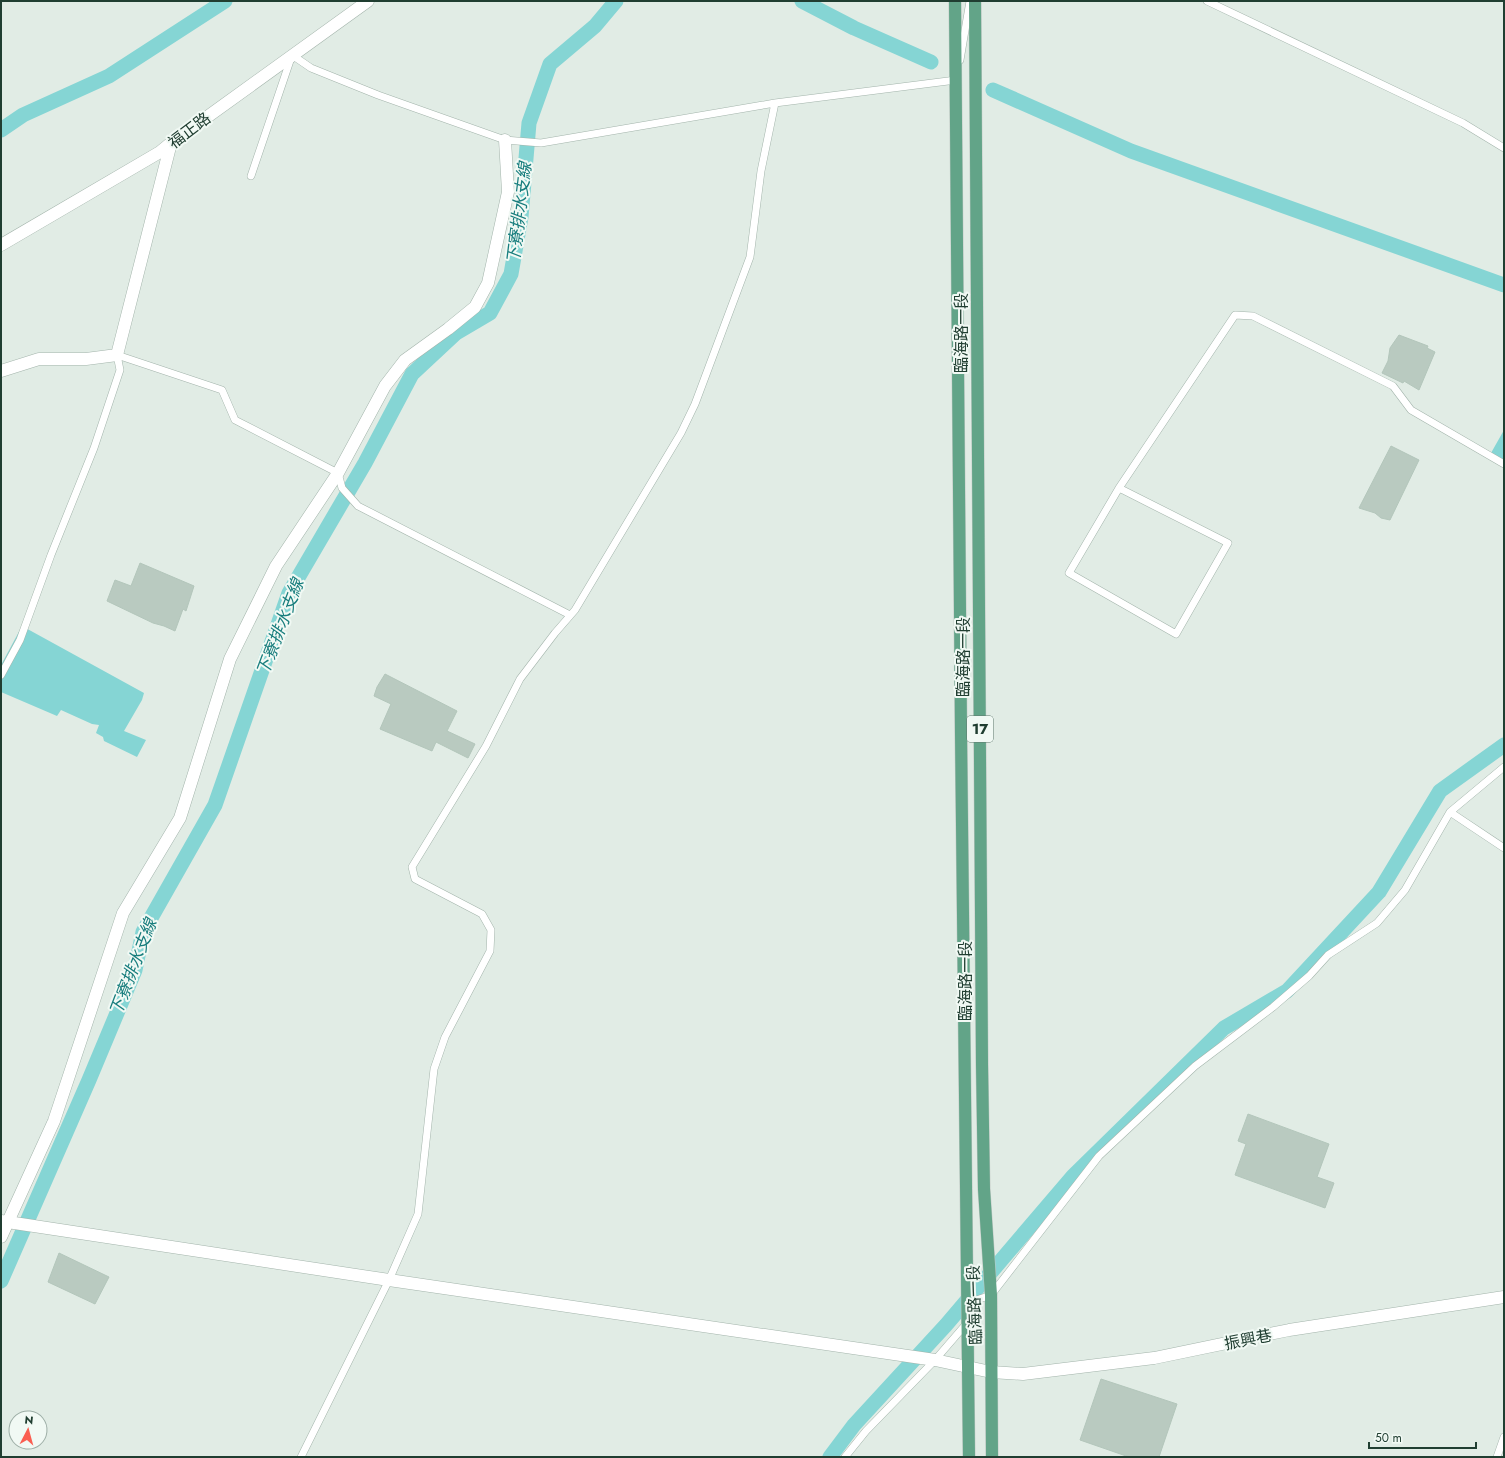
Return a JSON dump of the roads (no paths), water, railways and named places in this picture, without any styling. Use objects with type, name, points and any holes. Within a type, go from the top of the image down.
[{"type":"main road","name":"臨海路一段","points":[[955,1],[960,718],[969,1457]]},
{"type":"main road","name":"臨海路一段","points":[[975,1],[982,1064],[984,1189],[991,1295],[992,1457]]},
{"type":"street","name":"福正路","points":[[1,245],[160,152],[368,1]]},
{"type":"street","points":[[1,1237],[4,1222],[54,1120],[123,913],[180,818],[230,660],[276,566],[338,473],[385,386],[405,360],[448,329],[475,307],[488,283],[508,192],[504,140]]},
{"type":"street","points":[[1,371],[39,359],[86,359],[117,355],[171,143]]},
{"type":"street","name":"振興巷","points":[[4,1222],[935,1360],[991,1372],[1023,1374],[1154,1358],[1289,1330],[1504,1297]]},
{"type":"lane","points":[[251,176],[292,55],[311,68],[378,95],[504,140],[541,143],[774,103],[956,80],[970,1]]},
{"type":"lane","points":[[1207,1],[1463,123],[1504,148]]},
{"type":"lane","points":[[301,1457],[389,1280],[418,1214],[434,1069],[446,1037],[490,951],[491,930],[482,914],[415,879],[412,867],[486,746],[520,679],[575,610],[682,433],[695,404],[750,257],[761,171],[774,103]]},
{"type":"lane","points":[[1119,488],[1228,543],[1176,634],[1069,573],[1119,488],[1235,314],[1252,316],[1393,386],[1411,410],[1504,464]]},
{"type":"lane","points":[[1,675],[20,640],[51,555],[94,448],[120,370],[117,355],[222,390],[235,420],[338,473],[342,488],[358,506],[570,615]]},
{"type":"lane","points":[[968,1303],[991,1295],[1100,1156],[1195,1066],[1273,1007],[1309,976],[1328,955],[1377,923],[1405,890],[1450,812],[1504,766]]},
{"type":"lane","points":[[1450,812],[1504,848]]},
{"type":"lane","points":[[845,1457],[866,1431],[935,1360],[968,1322]]},
{"type":"lane","points":[[1497,1457],[1504,1437]]},
{"type":"water","points":[[1504,430],[1504,460],[1491,453]]},
{"type":"water","points":[[22,626],[144,693],[142,700],[124,731],[146,740],[137,757],[104,741],[103,737],[96,733],[99,725],[92,724],[61,710],[57,716],[1,692],[1,665]]},
{"type":"waterway","points":[[1,130],[23,115],[109,76],[225,1]]},
{"type":"waterway","name":"下寮排水支線","points":[[1,1281],[89,1080],[135,970],[143,932],[215,805],[289,593],[365,463],[412,374],[456,333],[490,313],[511,274],[521,217],[529,123],[550,64],[595,26],[616,1]]},
{"type":"waterway","points":[[802,1],[854,28],[931,62]]},
{"type":"waterway","points":[[993,90],[1131,151],[1504,285]]},
{"type":"waterway","points":[[830,1457],[854,1425],[946,1325],[1073,1176],[1224,1028],[1287,991],[1379,892],[1440,791],[1504,745]]}]
